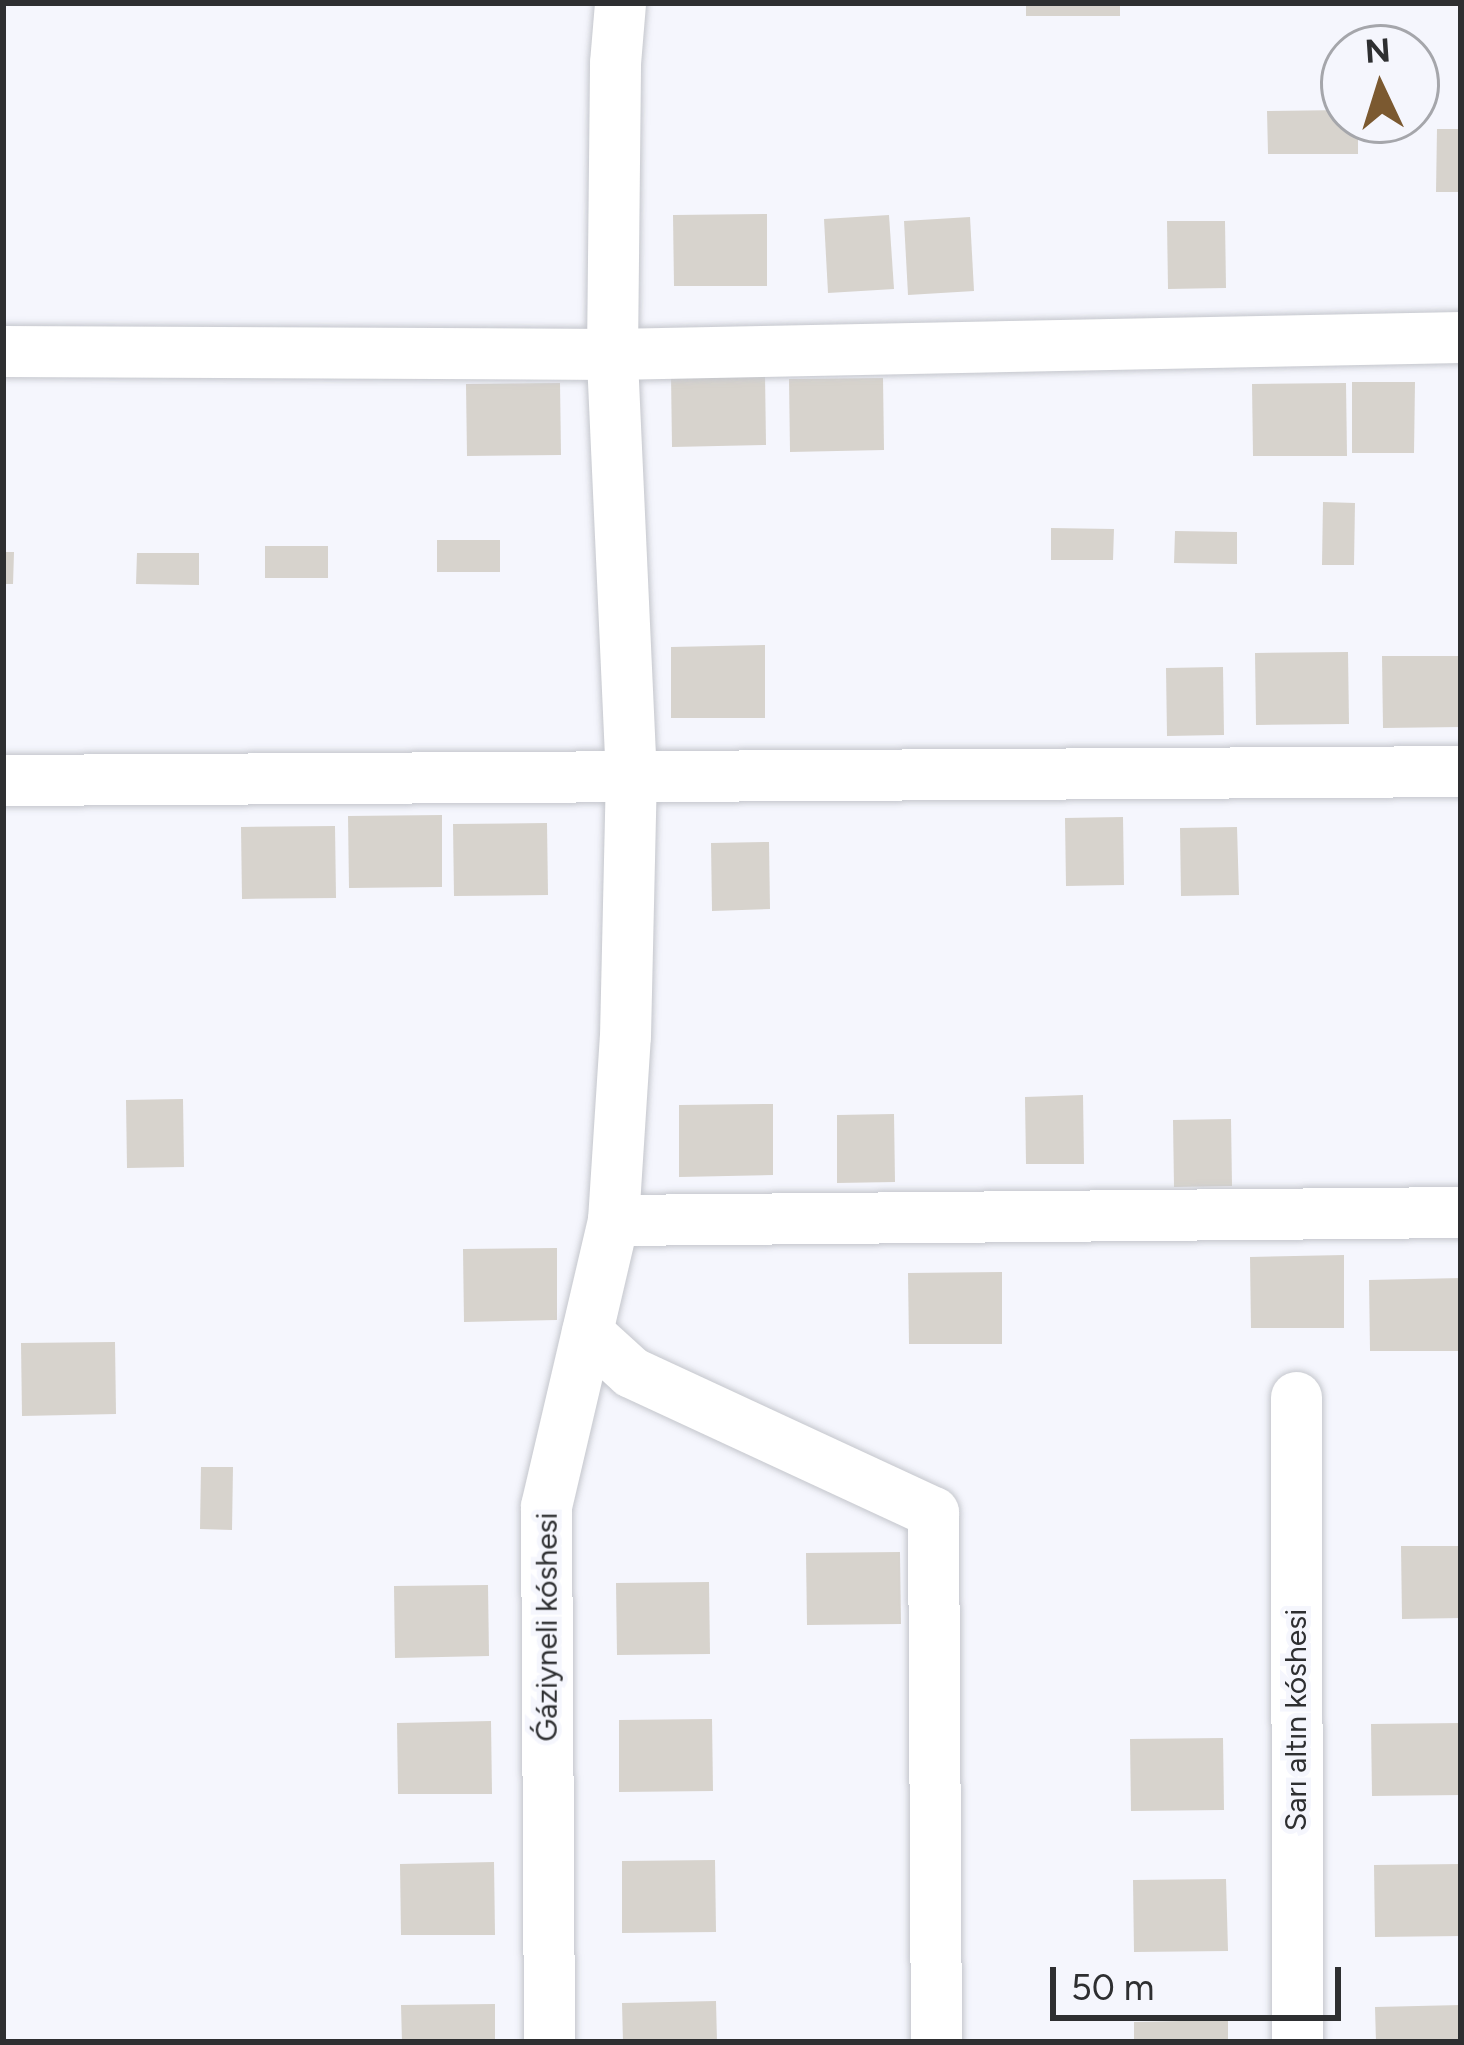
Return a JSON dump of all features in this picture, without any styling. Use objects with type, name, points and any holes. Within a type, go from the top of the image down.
[{"type":"street","name":"Ǵáziyneli kóshesi","points":[[549,2042],[546,1506],[613,1220],[625,1036],[631,778],[612,354],[614,63],[620,3]]},
{"type":"street","points":[[3,351],[612,354],[1461,337]]},
{"type":"street","points":[[3,780],[1461,771]]},
{"type":"street","points":[[613,1220],[1461,1212]]},
{"type":"street","points":[[587,1332],[631,1372],[933,1512],[935,2042]]},
{"type":"street","name":"Sarı altın kóshesi","points":[[1296,1397],[1297,2042]]},
{"type":"building","points":[[1026,3],[1120,3],[1120,16],[1026,16]]},
{"type":"building","points":[[1320,110],[1320,144],[1358,144],[1358,154],[1268,154],[1267,111]]},
{"type":"building","points":[[1440,129],[1461,129],[1461,192],[1436,192]]},
{"type":"building","points":[[767,214],[767,286],[674,286],[673,215]]},
{"type":"building","points":[[889,215],[894,289],[828,293],[824,219]]},
{"type":"building","points":[[970,217],[974,291],[908,295],[904,221]]},
{"type":"building","points":[[1167,221],[1225,221],[1226,288],[1168,289]]},
{"type":"building","points":[[765,374],[766,445],[672,447],[671,375]]},
{"type":"building","points":[[883,378],[884,450],[790,452],[789,379]]},
{"type":"building","points":[[1352,382],[1415,382],[1414,453],[1352,453]]},
{"type":"building","points":[[560,383],[561,455],[467,456],[466,384]]},
{"type":"building","points":[[1346,383],[1347,456],[1253,456],[1252,384]]},
{"type":"building","points":[[1323,502],[1355,503],[1354,565],[1322,565]]},
{"type":"building","points":[[1051,528],[1114,529],[1113,560],[1051,560]]},
{"type":"building","points":[[1175,531],[1237,532],[1237,564],[1174,563]]},
{"type":"building","points":[[437,540],[500,540],[500,572],[437,572]]},
{"type":"building","points":[[265,546],[328,546],[328,578],[265,578]]},
{"type":"building","points":[[3,552],[14,552],[13,584],[3,584]]},
{"type":"building","points":[[137,553],[199,553],[199,585],[136,584]]},
{"type":"building","points":[[765,645],[765,718],[671,718],[671,647]]},
{"type":"building","points":[[1348,652],[1349,724],[1256,725],[1255,653]]},
{"type":"building","points":[[1382,656],[1461,656],[1461,727],[1383,728]]},
{"type":"building","points":[[1223,667],[1224,735],[1167,736],[1166,668]]},
{"type":"building","points":[[442,815],[442,887],[349,888],[348,816]]},
{"type":"building","points":[[1123,817],[1124,885],[1066,886],[1065,818]]},
{"type":"building","points":[[547,823],[548,895],[454,896],[453,824]]},
{"type":"building","points":[[335,826],[336,898],[242,899],[241,827]]},
{"type":"building","points":[[1237,827],[1239,895],[1181,896],[1180,828]]},
{"type":"building","points":[[769,842],[770,909],[712,911],[711,843]]},
{"type":"building","points":[[1083,1095],[1084,1164],[1026,1164],[1025,1097]]},
{"type":"building","points":[[183,1099],[184,1167],[127,1168],[126,1100]]},
{"type":"building","points":[[773,1104],[773,1175],[679,1177],[679,1105]]},
{"type":"building","points":[[894,1114],[895,1182],[837,1183],[837,1115]]},
{"type":"building","points":[[1231,1119],[1232,1186],[1174,1187],[1173,1120]]},
{"type":"building","points":[[557,1248],[557,1320],[464,1322],[463,1249]]},
{"type":"building","points":[[1344,1255],[1344,1328],[1251,1328],[1250,1257]]},
{"type":"building","points":[[1002,1272],[1002,1344],[909,1344],[908,1273]]},
{"type":"building","points":[[1461,1278],[1461,1351],[1370,1351],[1369,1280]]},
{"type":"building","points":[[115,1342],[116,1414],[22,1416],[21,1343]]},
{"type":"building","points":[[201,1467],[233,1467],[232,1530],[200,1529]]},
{"type":"building","points":[[1401,1546],[1461,1546],[1461,1618],[1402,1619]]},
{"type":"building","points":[[900,1552],[901,1624],[807,1625],[806,1553]]},
{"type":"building","points":[[709,1582],[710,1654],[617,1655],[616,1583]]},
{"type":"building","points":[[488,1585],[489,1656],[395,1658],[394,1586]]},
{"type":"building","points":[[712,1719],[713,1791],[619,1792],[619,1720]]},
{"type":"building","points":[[491,1721],[492,1794],[398,1794],[397,1723]]},
{"type":"building","points":[[1461,1723],[1461,1795],[1372,1796],[1371,1724]]},
{"type":"building","points":[[1223,1738],[1224,1810],[1131,1811],[1130,1739]]},
{"type":"building","points":[[715,1860],[716,1932],[622,1933],[622,1861]]},
{"type":"building","points":[[494,1862],[495,1935],[401,1935],[400,1864]]},
{"type":"building","points":[[1461,1864],[1461,1936],[1375,1937],[1374,1865]]},
{"type":"building","points":[[1226,1879],[1228,1951],[1134,1952],[1133,1880]]},
{"type":"building","points":[[716,2001],[717,2042],[623,2042],[622,2003]]},
{"type":"building","points":[[495,2004],[495,2042],[402,2042],[401,2005]]},
{"type":"building","points":[[1461,2005],[1461,2042],[1376,2042],[1375,2007]]},
{"type":"building","points":[[1228,2020],[1228,2042],[1134,2042],[1134,2022]]}]
